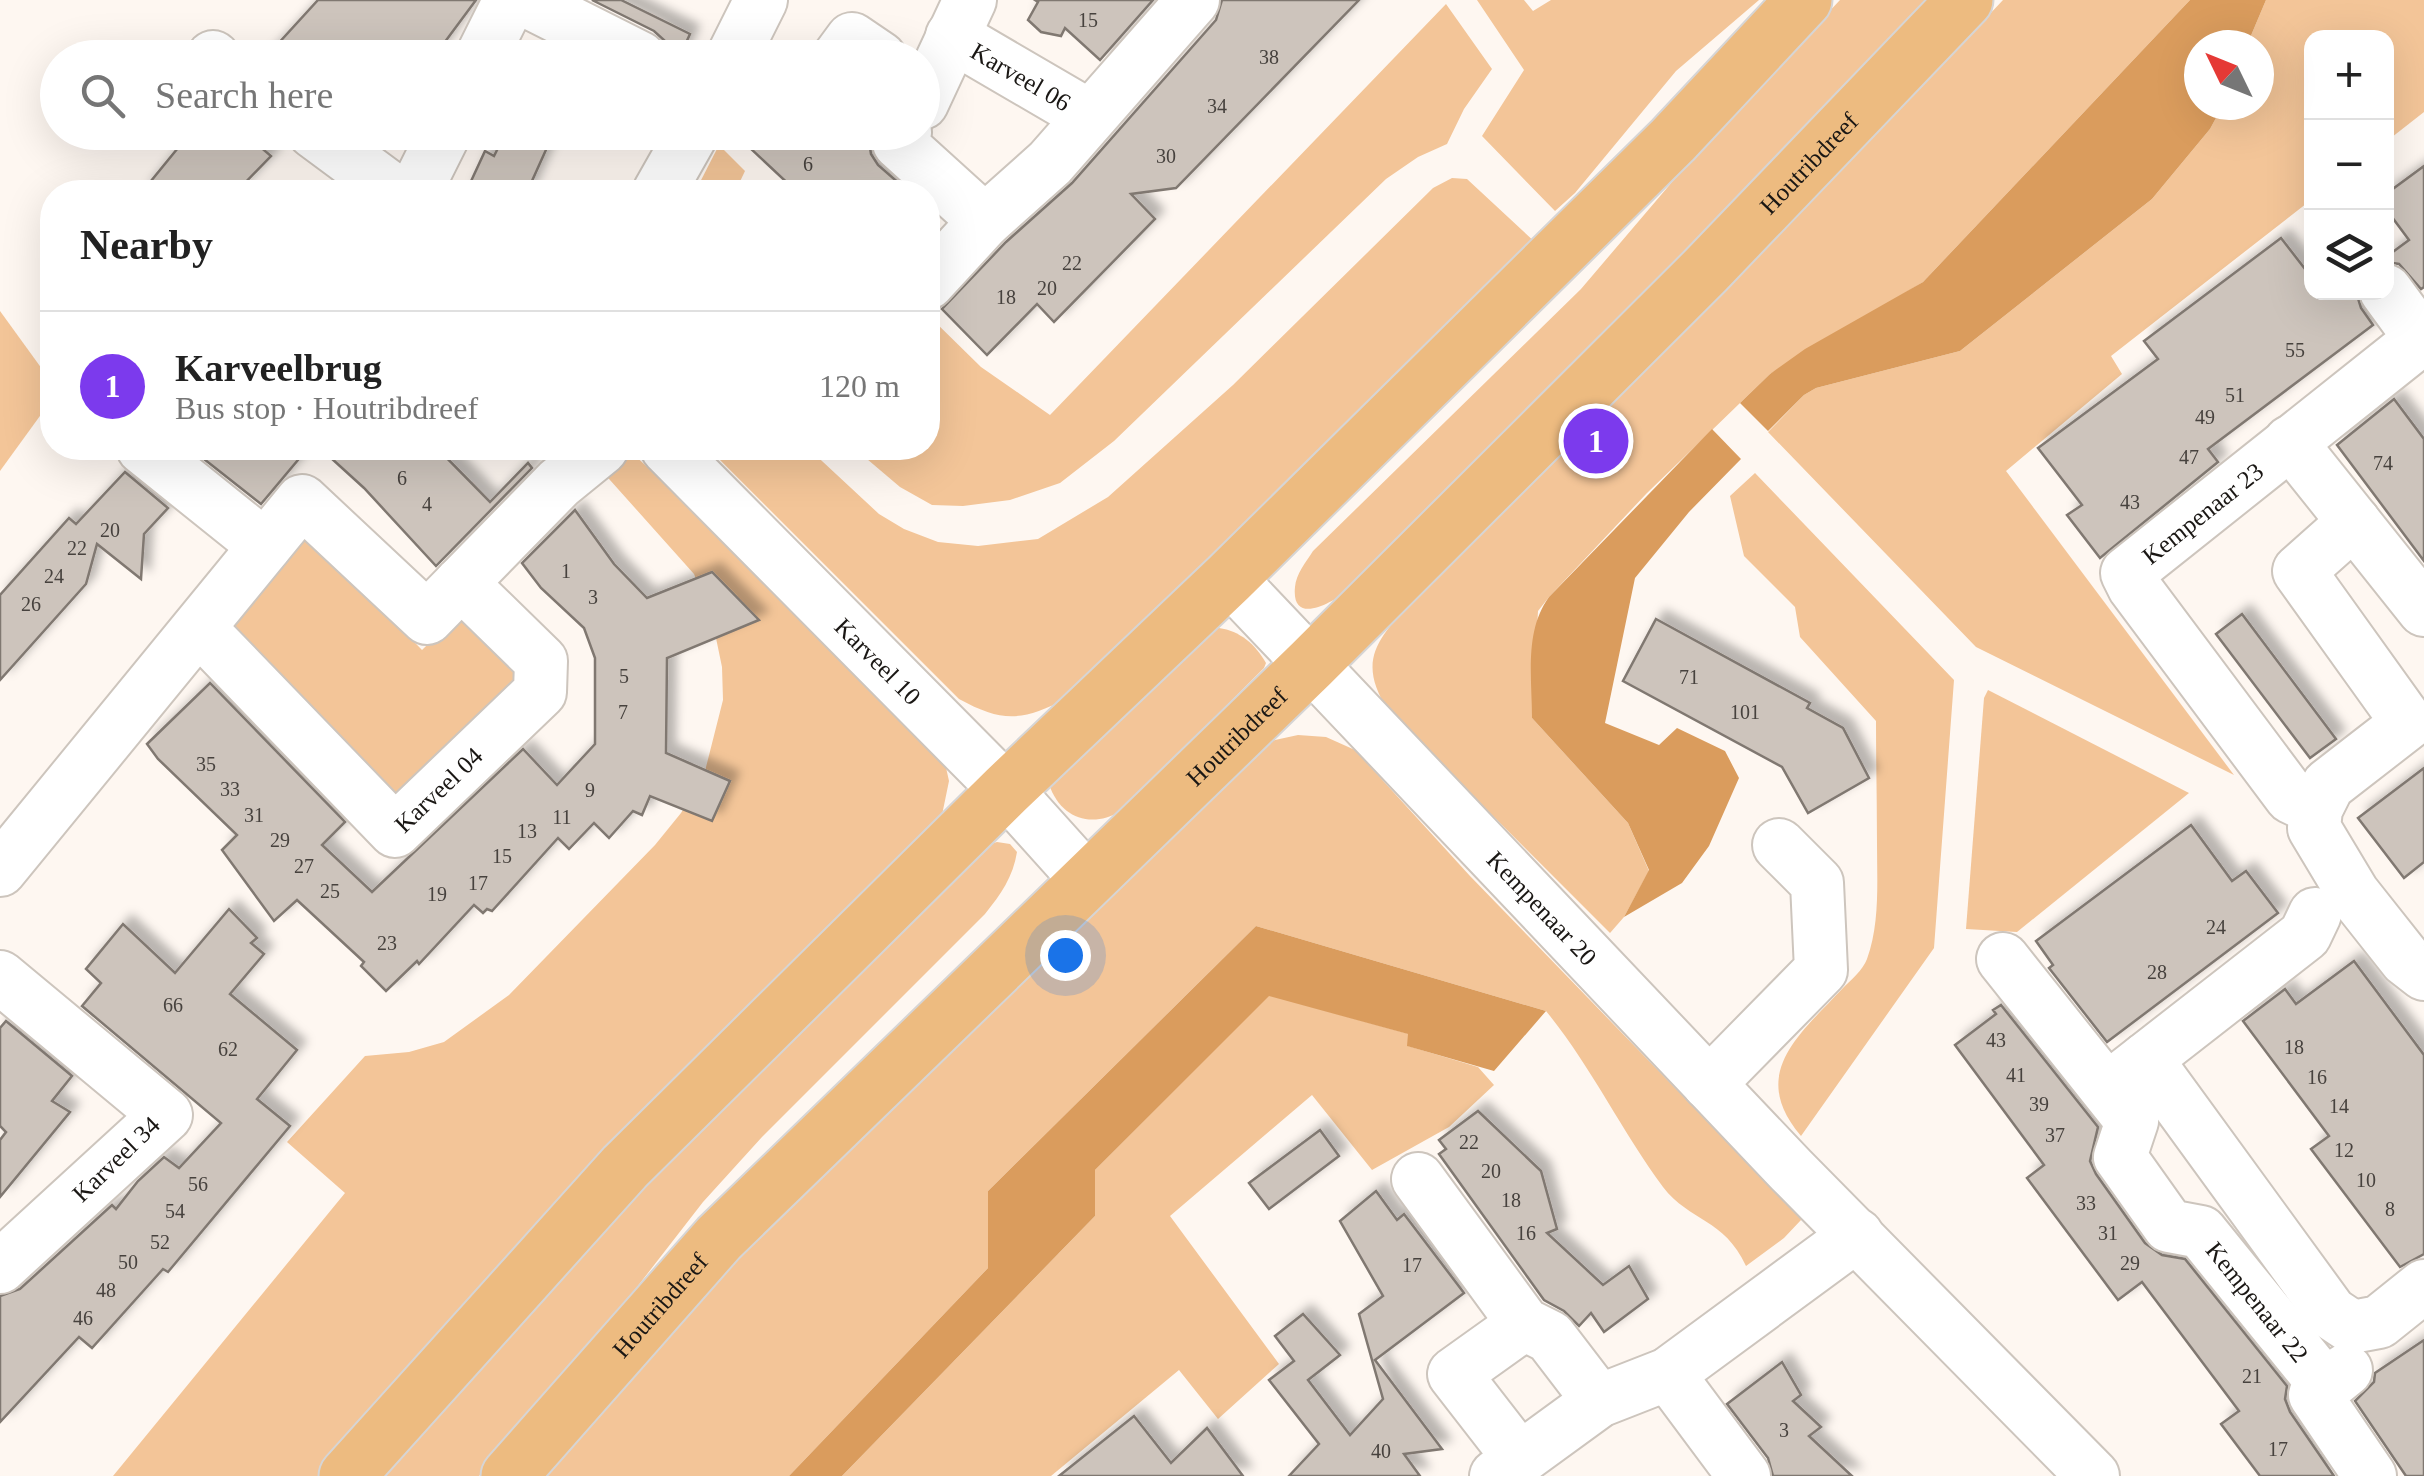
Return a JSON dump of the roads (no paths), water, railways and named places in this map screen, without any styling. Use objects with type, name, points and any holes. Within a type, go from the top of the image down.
[{"type":"main road","points":[[347,1476],[626,1167],[1006,790],[1229,578],[1673,140],[1804,0]]},
{"type":"main road","name":"Houtribdreef","points":[[509,1476],[719,1238],[1311,664],[1706,270],[1966,0]]},
{"type":"street","points":[[491,40],[510,0]]},
{"type":"street","points":[[526,0],[605,40]]},
{"type":"street","points":[[741,40],[761,0]]},
{"type":"street","name":"Karveel 06","points":[[940,270],[985,221],[1050,163],[1192,0]]},
{"type":"street","name":"Karveel 06","points":[[940,59],[961,18],[1090,116]]},
{"type":"street","points":[[338,150],[378,180]]},
{"type":"street","points":[[421,180],[435,150]]},
{"type":"street","points":[[666,180],[682,150]]},
{"type":"street","name":"Karveel 06","points":[[935,150],[985,221]]},
{"type":"street","name":"Kempenaar 23","points":[[2315,818],[2291,797],[2127,572],[2422,341],[2392,300]]},
{"type":"street","points":[[2290,442],[2416,600],[2348,640]]},
{"type":"street","points":[[158,460],[266,546]]},
{"type":"street","points":[[0,870],[302,501],[427,618],[559,482],[587,460]]},
{"type":"street","name":"Karveel 10","points":[[679,460],[1006,790],[1086,880]]},
{"type":"street","points":[[2354,522],[2299,572],[2408,723],[2328,785],[2315,818],[2353,893],[2418,960]]},
{"type":"street","name":"Kempenaar 20","points":[[1229,578],[1709,1084],[2093,1476]]},
{"type":"street","name":"Karveel 04","points":[[198,628],[395,831],[540,692],[540,660],[462,583]]},
{"type":"street","points":[[2315,818],[2424,748]]},
{"type":"street","points":[[1709,1084],[1821,970],[1817,883],[1779,845]]},
{"type":"street","points":[[2142,1082],[2306,935],[2315,914]]},
{"type":"street","name":"Kempenaar 22","points":[[2002,959],[2142,1082],[2331,1313],[2352,1328],[2378,1322],[2424,1286]]},
{"type":"street","name":"Karveel 34","points":[[0,978],[166,1115],[0,1267]]},
{"type":"street","name":"Kempenaar 22","points":[[2142,1082],[2120,1157],[2170,1226],[2202,1232],[2325,1385]]},
{"type":"street","points":[[1418,1180],[1524,1324],[1550,1337],[1598,1401]]},
{"type":"street","points":[[1524,1324],[1454,1374],[1508,1468],[1598,1401],[1668,1374],[1857,1235]]},
{"type":"street","name":"Kempenaar 22","points":[[2370,1476],[2315,1395],[2371,1352],[2378,1322]]},
{"type":"street","points":[[1668,1374],[1744,1476]]},
{"type":"place","name":"Karveelbrug","points":[[1596,441]]}]
